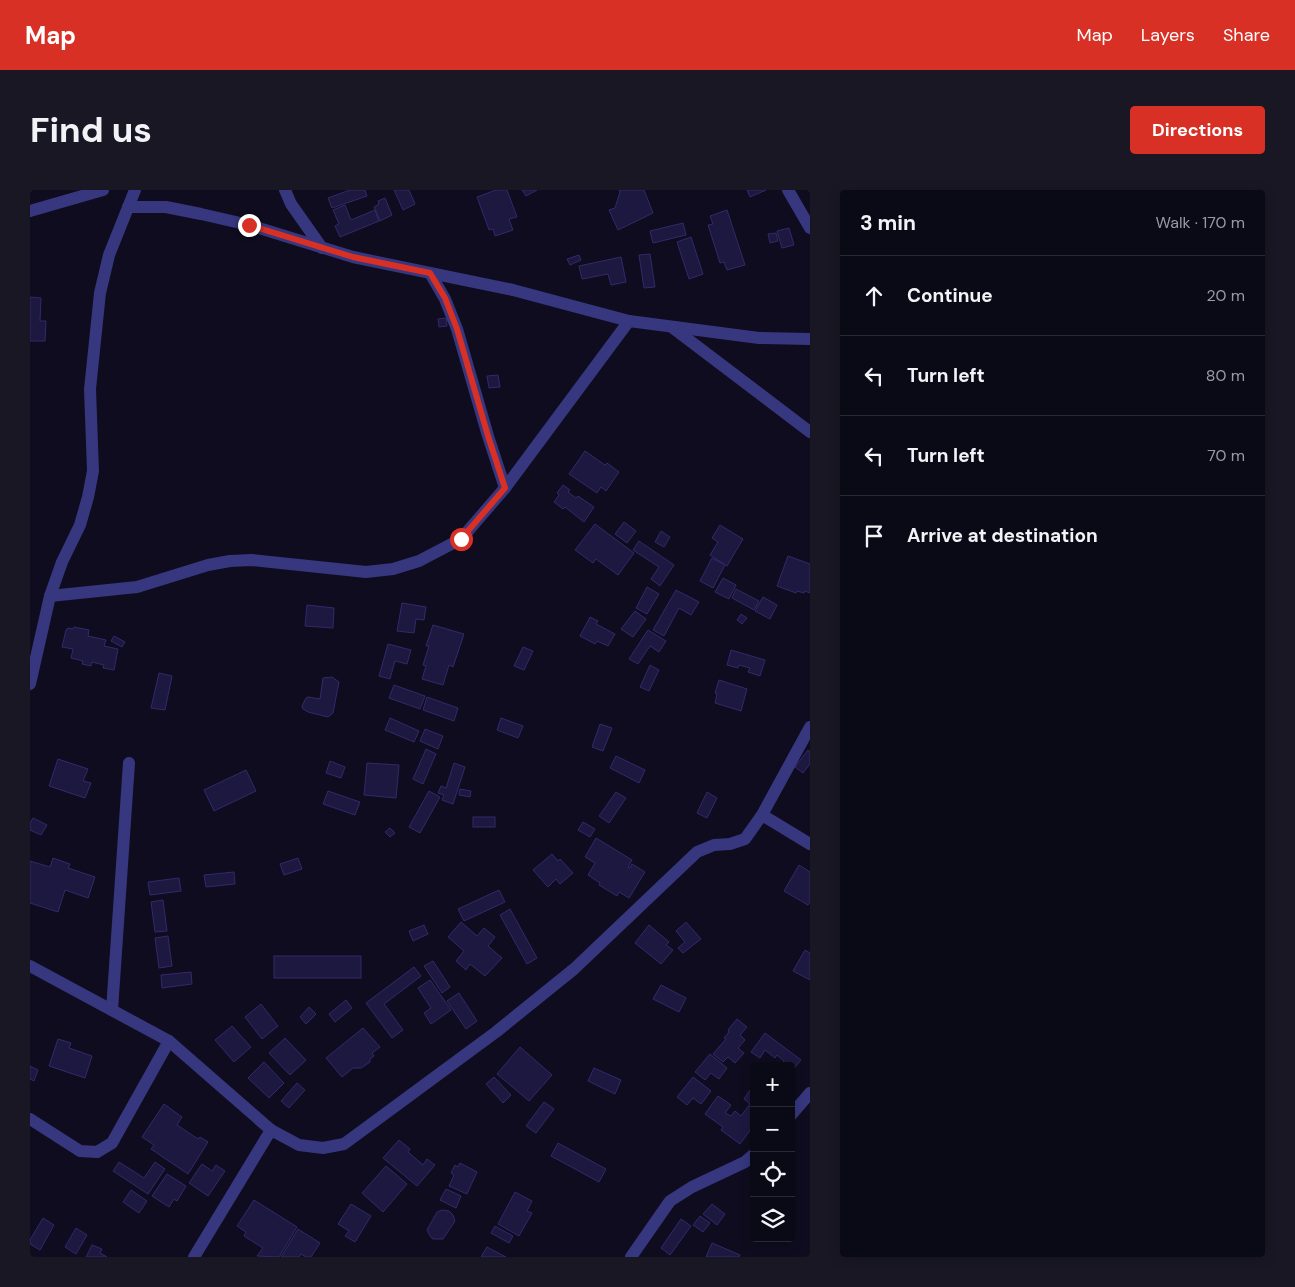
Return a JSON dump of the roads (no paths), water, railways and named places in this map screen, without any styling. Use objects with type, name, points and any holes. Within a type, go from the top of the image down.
[{"type":"street","points":[[30,684],[50,596],[62,562],[80,525],[93,471],[90,389],[100,293],[109,255],[135,190]]},
{"type":"street","points":[[285,190],[291,204],[322,248]]},
{"type":"street","points":[[788,190],[810,228]]},
{"type":"street","points":[[30,211],[99,191]]},
{"type":"street","points":[[128,206],[166,207],[202,214],[249,225],[353,257],[514,290],[628,321],[759,338],[810,339]]},
{"type":"street","points":[[430,273],[445,298],[457,329],[505,488]]},
{"type":"street","points":[[50,596],[137,587],[208,565],[230,561],[252,560],[366,572],[393,569],[419,561],[461,539],[505,488],[628,321]]},
{"type":"street","points":[[669,326],[810,432]]},
{"type":"street","points":[[30,966],[169,1041],[271,1130],[299,1145],[323,1148],[344,1144],[496,1032],[574,969],[697,852],[714,845],[730,844],[745,839],[762,815],[810,727]]},
{"type":"street","points":[[112,1010],[129,763]]},
{"type":"street","points":[[762,815],[810,844]]},
{"type":"street","points":[[30,1119],[80,1151],[96,1152],[112,1143],[169,1041]]},
{"type":"street","points":[[795,1110],[810,1093]]},
{"type":"street","points":[[194,1257],[271,1130]]},
{"type":"street","points":[[631,1257],[670,1201],[692,1187],[745,1162],[750,1158]]}]
